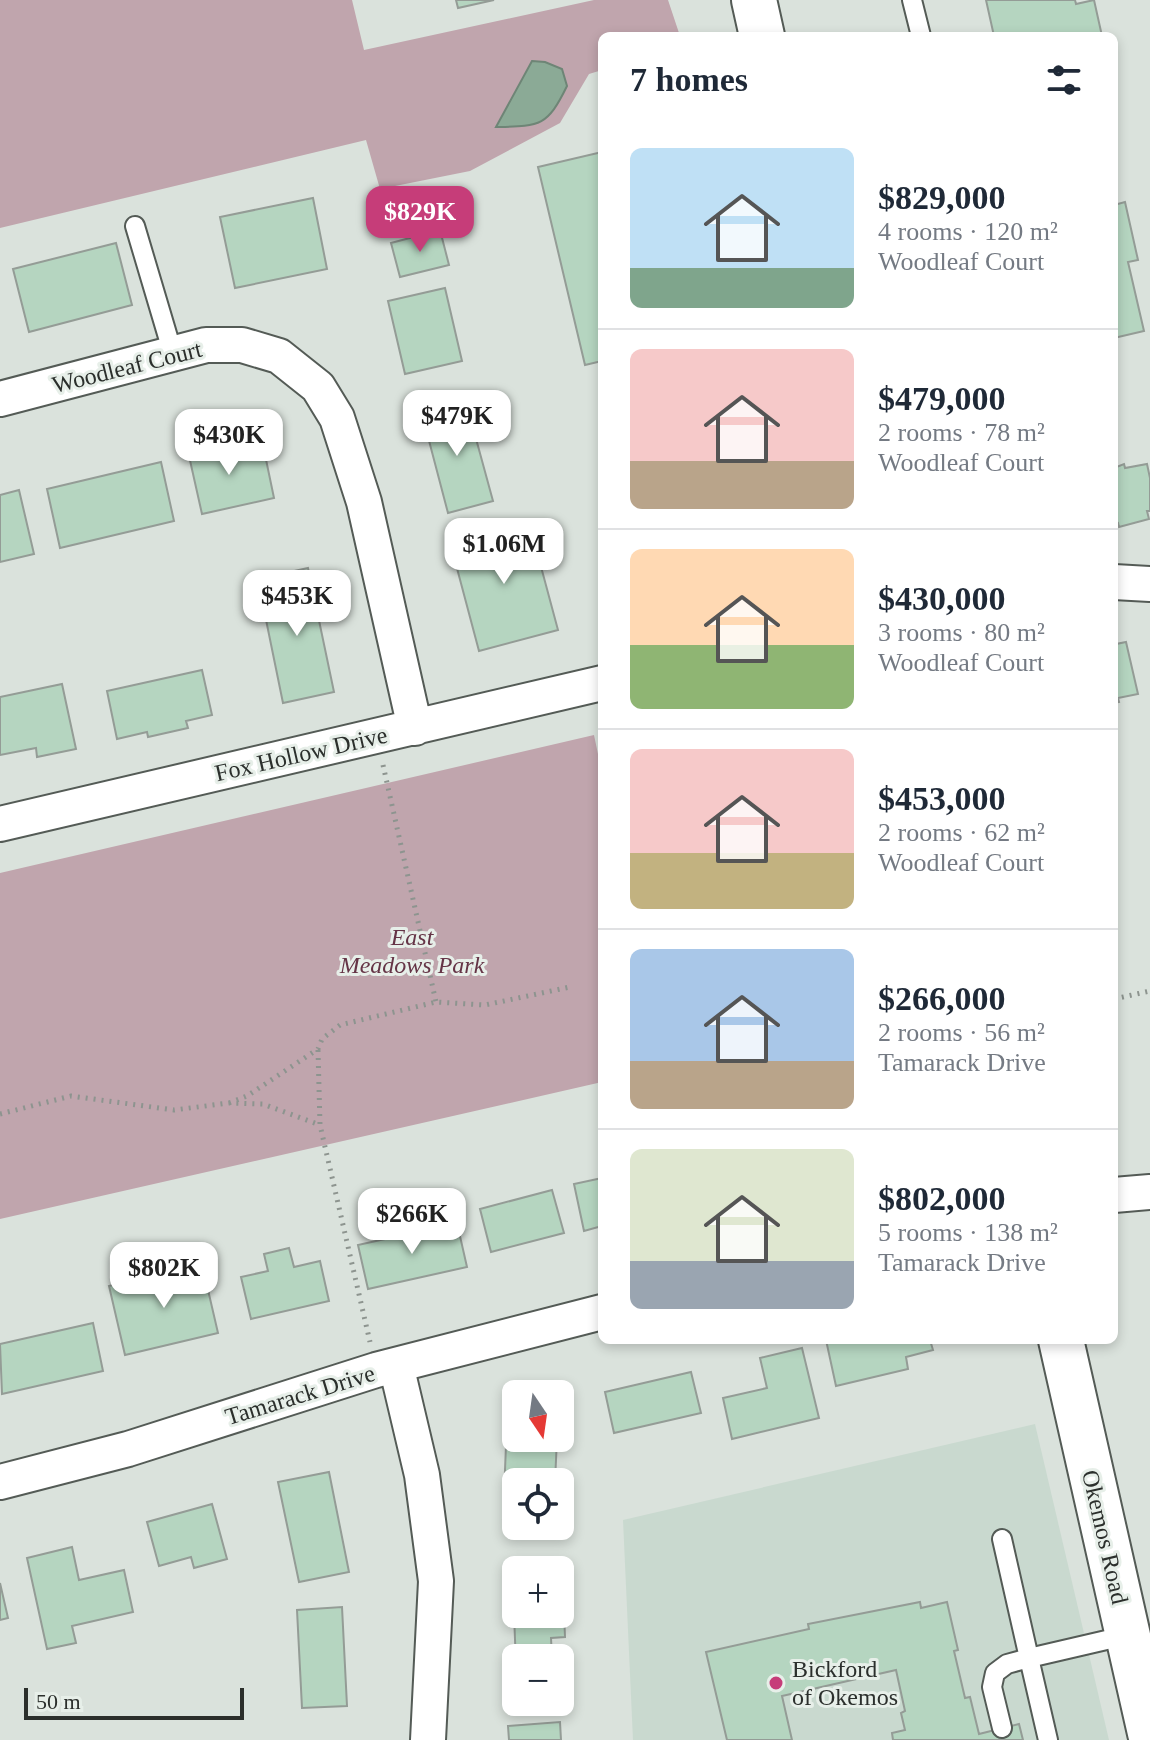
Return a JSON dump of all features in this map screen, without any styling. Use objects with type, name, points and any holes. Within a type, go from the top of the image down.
[{"type":"main road","points":[[754,0],[761,32]]},
{"type":"main road","name":"Okemos Road","points":[[1062,1344],[1150,1733]]},
{"type":"street","name":"Woodleaf Court","points":[[0,399],[206,345],[242,345],[279,356],[318,387],[337,418],[364,502],[415,728]]},
{"type":"street","points":[[1118,582],[1150,584]]},
{"type":"street","name":"Fox Hollow Drive","points":[[0,824],[598,684]]},
{"type":"street","points":[[1118,1195],[1150,1192]]},
{"type":"street","name":"Tamarack Drive","points":[[0,1482],[128,1449],[386,1368],[598,1313]]},
{"type":"street","points":[[386,1368],[422,1475],[436,1581],[428,1740]]},
{"type":"lane","points":[[912,0],[920,32]]},
{"type":"lane","points":[[135,226],[173,354]]},
{"type":"lane","points":[[1002,1539],[1048,1740]]},
{"type":"lane","points":[[1002,1728],[992,1687],[995,1673],[1007,1664],[1128,1635]]},
{"type":"path","points":[[377,737],[436,1002]]},
{"type":"path","points":[[386,1368],[320,1125],[318,1049],[322,1039],[340,1025],[436,1002],[485,1005],[570,987]]},
{"type":"path","points":[[1118,998],[1150,991]]},
{"type":"path","points":[[229,1103],[247,1096],[318,1049]]},
{"type":"path","points":[[0,1114],[71,1096],[174,1110],[229,1103],[263,1104],[320,1125]]},
{"type":"shaded area","points":[[532,61],[562,69],[567,86],[554,110],[540,122],[496,127]]},
{"type":"shaded area","points":[[1035,1424],[1109,1740],[633,1740],[623,1520]]},
{"type":"green space","points":[[0,0],[352,0],[364,50],[594,0],[668,0],[679,32],[598,32],[598,71],[589,74],[560,123],[470,171],[380,189],[366,140],[0,228]]},
{"type":"green space","name":"East Meadows Park","points":[[594,735],[598,754],[598,1083],[0,1219],[0,873]]},
{"type":"building","points":[[456,0],[494,0],[458,8]]},
{"type":"building","points":[[986,0],[1075,0],[1076,4],[1094,0],[1101,32],[993,32]]},
{"type":"building","points":[[598,153],[598,362],[585,365],[538,167]]},
{"type":"building","points":[[313,198],[327,269],[235,288],[220,217]]},
{"type":"building","points":[[1125,202],[1138,260],[1128,262],[1144,331],[1118,337],[1118,204]]},
{"type":"building","points":[[440,230],[449,265],[400,277],[391,243]]},
{"type":"building","points":[[116,243],[132,305],[29,332],[13,269]]},
{"type":"building","points":[[445,288],[462,361],[405,374],[388,301]]},
{"type":"building","points":[[466,402],[493,501],[448,513],[422,414]]},
{"type":"building","points":[[221,440],[224,458],[264,450],[274,498],[202,514],[187,447]]},
{"type":"building","points":[[161,462],[174,521],[60,548],[47,489]]},
{"type":"building","points":[[1147,464],[1150,478],[1149,519],[1119,527],[1118,466]]},
{"type":"building","points":[[19,490],[34,554],[0,562],[0,495]]},
{"type":"building","points":[[529,522],[558,630],[479,651],[450,542]]},
{"type":"building","points":[[308,568],[334,692],[283,703],[264,610],[274,608],[267,577]]},
{"type":"building","points":[[1126,642],[1138,694],[1118,698],[1118,644]]},
{"type":"building","points":[[202,670],[212,715],[186,721],[188,728],[148,737],[147,732],[117,739],[107,691]]},
{"type":"building","points":[[62,684],[76,749],[37,757],[36,748],[0,755],[0,697]]},
{"type":"building","points":[[598,1179],[598,1227],[584,1231],[574,1184]]},
{"type":"building","points":[[552,1190],[564,1233],[491,1252],[480,1209]]},
{"type":"building","points":[[457,1223],[467,1267],[368,1289],[358,1245]]},
{"type":"building","points":[[289,1248],[294,1267],[320,1261],[329,1301],[251,1319],[241,1277],[268,1271],[264,1254]]},
{"type":"building","points":[[202,1264],[218,1333],[125,1355],[109,1286]]},
{"type":"building","points":[[93,1323],[103,1371],[2,1394],[0,1344]]},
{"type":"building","points":[[827,1344],[931,1344],[933,1350],[906,1357],[908,1369],[836,1386]]},
{"type":"building","points":[[802,1348],[819,1418],[732,1439],[723,1398],[767,1388],[760,1358]]},
{"type":"building","points":[[691,1372],[701,1413],[614,1433],[605,1392]]},
{"type":"building","points":[[506,1452],[556,1452],[556,1468],[505,1468]]},
{"type":"building","points":[[329,1472],[349,1572],[299,1582],[278,1482]]},
{"type":"building","points":[[212,1504],[227,1559],[194,1568],[191,1557],[159,1566],[147,1522]]},
{"type":"building","points":[[72,1547],[79,1580],[124,1570],[133,1612],[72,1626],[76,1643],[47,1649],[27,1558]]},
{"type":"building","points":[[0,1583],[8,1618],[0,1620]]},
{"type":"building","name":"Bickford of Okemos","points":[[920,1602],[921,1608],[947,1602],[965,1698],[970,1697],[979,1734],[1019,1724],[1023,1740],[893,1740],[892,1733],[905,1730],[901,1713],[905,1711],[896,1670],[782,1696],[792,1740],[727,1740],[706,1652],[809,1629],[808,1624]]},
{"type":"building","points":[[342,1607],[347,1706],[302,1708],[297,1610]]},
{"type":"building","points":[[515,1628],[565,1628],[565,1637],[551,1638],[551,1644],[515,1644]]},
{"type":"building","points":[[560,1722],[561,1740],[509,1740],[508,1726]]},
{"type":"place","name":"Bickford of Okemos","points":[[776,1683]]}]
